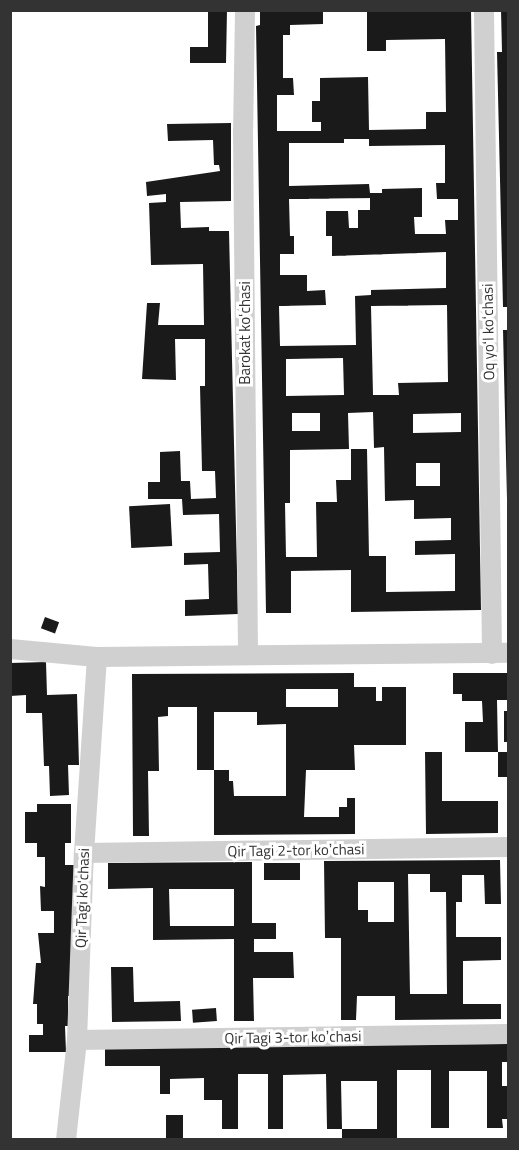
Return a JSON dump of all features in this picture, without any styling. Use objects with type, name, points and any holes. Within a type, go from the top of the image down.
[{"type":"street","name":"Barokat koʻchasi","points":[[245,10],[243,131],[248,655]]},
{"type":"street","name":"Oq yoʻl koʻchasi","points":[[484,10],[500,654]]},
{"type":"street","points":[[10,649],[97,657],[500,654]]},
{"type":"street","name":"Qir Tagi ko'chasi","points":[[66,1140],[76,1040],[84,853],[97,657]]},
{"type":"street","name":"Qir Tagi 2-tor koʼchasi","points":[[84,853],[508,847]]},
{"type":"street","name":"Qir Tagi 3-tor koʼchasi","points":[[76,1040],[508,1034]]},
{"type":"building","points":[[208,10],[227,10],[226,63],[190,63],[190,47],[208,47]]},
{"type":"building","points":[[260,10],[323,10],[323,24],[290,25],[290,35],[283,35],[283,78],[293,78],[294,95],[277,95],[277,131],[321,131],[321,122],[312,122],[312,101],[320,101],[320,78],[368,77],[369,130],[426,129],[426,112],[446,112],[445,39],[386,40],[386,51],[367,51],[367,10],[471,10],[481,610],[351,612],[351,570],[291,571],[291,613],[266,613],[256,26],[260,25]],"holes":[[[344,139],[369,139],[369,146],[445,145],[445,183],[436,183],[437,199],[458,199],[458,220],[445,220],[446,234],[415,234],[414,217],[422,217],[422,188],[382,189],[382,193],[370,193],[369,184],[289,186],[289,143],[344,143]],[[370,198],[370,210],[358,210],[358,228],[349,228],[348,211],[326,211],[326,236],[332,236],[332,256],[446,252],[446,288],[371,290],[371,295],[355,296],[356,345],[280,346],[279,306],[326,305],[325,290],[307,291],[307,275],[280,275],[280,254],[294,254],[294,236],[290,236],[289,199]],[[447,305],[448,382],[398,383],[399,395],[373,395],[371,306]],[[343,358],[344,395],[286,396],[286,359]],[[373,412],[374,448],[384,447],[385,501],[414,500],[414,519],[451,518],[451,540],[415,541],[415,555],[455,554],[455,591],[386,592],[386,556],[369,556],[367,449],[351,449],[351,480],[336,480],[337,502],[316,502],[317,557],[286,557],[285,503],[290,503],[290,450],[349,449],[348,413]],[[292,413],[320,413],[320,431],[292,431]],[[461,413],[461,432],[413,433],[413,414]],[[416,463],[440,463],[440,486],[416,486]]]},
{"type":"building","points":[[501,10],[508,10],[508,307],[503,307],[497,52],[502,52]]},
{"type":"building","points":[[231,123],[231,201],[180,202],[181,228],[209,227],[209,231],[229,231],[238,614],[185,616],[185,600],[209,599],[208,564],[184,565],[184,553],[220,552],[219,514],[183,515],[182,499],[148,499],[148,482],[160,482],[160,452],[180,451],[181,481],[190,481],[191,499],[216,498],[215,471],[202,471],[200,386],[205,386],[205,339],[175,339],[176,380],[142,379],[147,303],[160,303],[158,325],[204,325],[203,264],[151,265],[149,203],[166,202],[166,194],[147,196],[146,182],[220,171],[219,165],[214,165],[213,140],[168,141],[167,124]]},
{"type":"building","points":[[503,330],[508,330],[508,499],[507,499]]},
{"type":"building","points":[[170,504],[172,546],[131,548],[129,506]]},
{"type":"building","points":[[45,617],[59,622],[55,633],[41,628]]},
{"type":"building","points":[[46,662],[47,695],[77,694],[79,765],[68,765],[69,795],[50,796],[49,766],[44,766],[42,713],[26,713],[26,695],[10,696],[10,663]]},
{"type":"building","points":[[354,673],[354,687],[376,687],[376,701],[382,701],[382,687],[406,687],[406,745],[354,745],[355,770],[306,770],[304,817],[339,817],[339,807],[347,807],[347,798],[355,798],[355,834],[214,835],[214,770],[197,770],[197,707],[168,707],[168,716],[158,717],[159,771],[148,771],[149,836],[133,836],[132,674]],"holes":[[[286,689],[338,689],[338,707],[286,707]],[[214,712],[257,712],[257,725],[286,724],[286,796],[234,796],[233,781],[229,781],[229,770],[214,770]]]},
{"type":"building","points":[[453,673],[508,673],[508,700],[497,700],[498,752],[465,752],[465,722],[483,722],[482,701],[462,701],[462,694],[453,694]]},
{"type":"building","points":[[504,711],[508,711],[508,742],[504,742]]},
{"type":"building","points":[[425,752],[442,752],[442,801],[498,801],[498,833],[426,834]]},
{"type":"building","points":[[498,752],[508,752],[508,777],[498,777]]},
{"type":"building","points":[[37,804],[71,804],[71,843],[65,843],[65,865],[74,865],[74,951],[72,996],[68,996],[68,1026],[65,1026],[66,1052],[29,1052],[29,1035],[43,1035],[43,1024],[37,1024],[37,1004],[33,1004],[36,963],[41,963],[38,933],[54,933],[54,911],[41,911],[40,886],[45,887],[45,857],[37,857],[37,843],[25,843],[25,812],[37,812]]},
{"type":"building","points":[[500,860],[501,904],[485,904],[484,875],[462,875],[462,902],[456,902],[456,937],[501,937],[501,960],[463,961],[463,1004],[501,1004],[501,1019],[395,1020],[395,996],[357,996],[356,1020],[341,1020],[341,938],[325,938],[324,861]],"holes":[[[408,874],[430,874],[430,892],[446,892],[447,994],[410,994]],[[358,882],[394,882],[394,922],[368,922],[368,910],[358,910]]]},
{"type":"building","points":[[252,862],[252,923],[276,923],[276,939],[254,939],[254,952],[293,952],[294,978],[253,978],[254,1021],[234,1021],[234,939],[153,940],[153,888],[108,889],[108,863]],"holes":[[[169,889],[234,889],[234,926],[170,926]]]},
{"type":"building","points":[[264,863],[300,863],[300,880],[264,880]]},
{"type":"building","points":[[111,967],[133,967],[134,1002],[180,1001],[181,1021],[112,1022]]},
{"type":"building","points":[[216,1008],[217,1021],[193,1023],[192,1010]]},
{"type":"building","points":[[508,1044],[508,1062],[502,1062],[502,1086],[508,1086],[508,1119],[502,1119],[503,1128],[487,1128],[487,1071],[449,1071],[449,1128],[431,1128],[431,1070],[397,1070],[397,1140],[342,1140],[342,1129],[327,1129],[326,1074],[283,1075],[283,1129],[268,1129],[268,1074],[238,1074],[238,1129],[222,1129],[222,1100],[204,1100],[204,1078],[170,1079],[170,1094],[160,1094],[160,1066],[105,1066],[105,1046]],"holes":[[[341,1081],[377,1081],[377,1129],[342,1129]]]},
{"type":"building","points":[[166,1115],[183,1115],[183,1140],[166,1140]]}]
